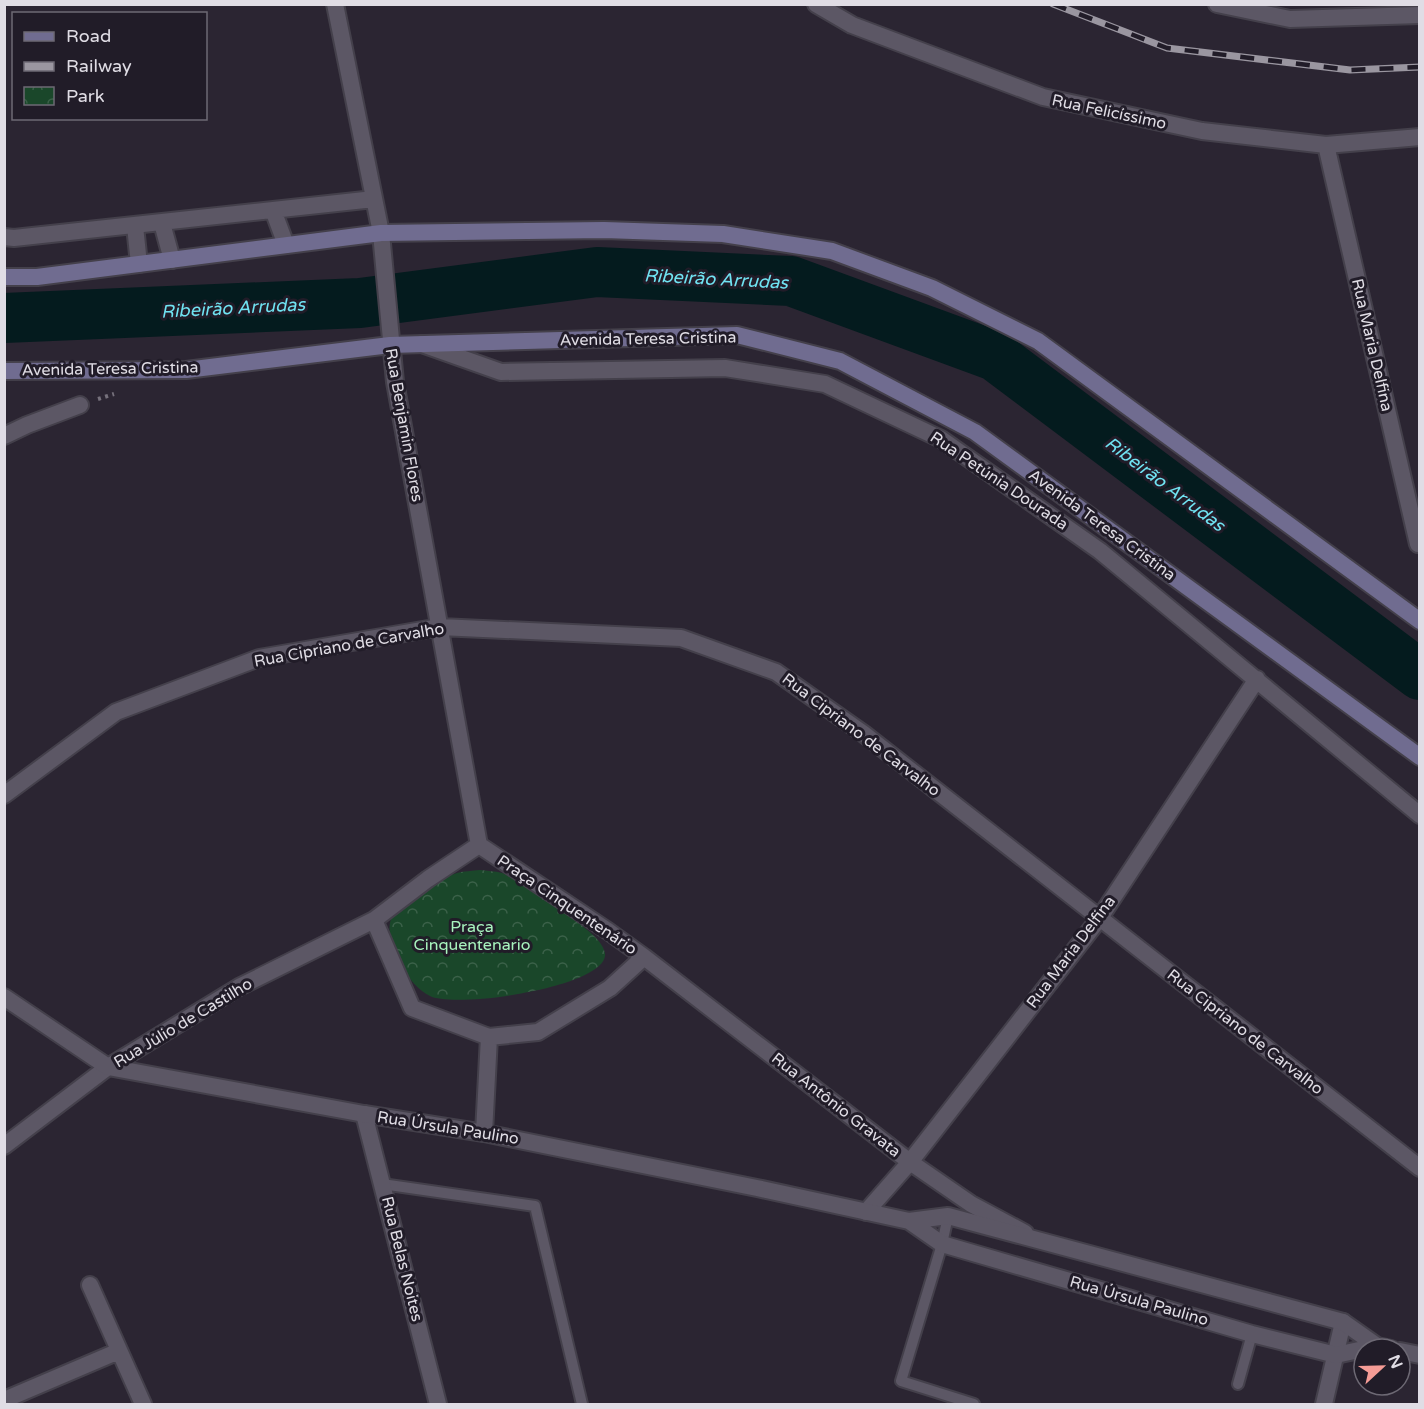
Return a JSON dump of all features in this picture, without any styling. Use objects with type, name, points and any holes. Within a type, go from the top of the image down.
[{"type":"main road","points":[[4,277],[37,277],[381,233],[604,230],[723,234],[832,251],[932,288],[1038,341],[1419,621]]},
{"type":"main road","name":"Avenida Teresa Cristina","points":[[4,371],[186,370],[390,345],[737,335],[840,360],[975,432],[1419,757]]},
{"type":"street","name":"Rua Benjamin Flores","points":[[335,4],[381,233],[388,328],[395,382],[479,845]]},
{"type":"street","name":"Rua Felicíssimo","points":[[816,4],[852,25],[1043,97],[1202,132],[1326,145],[1419,137]]},
{"type":"street","points":[[1216,4],[1290,19],[1362,11],[1419,15]]},
{"type":"street","name":"Rua Maria Delfina","points":[[1326,145],[1418,544]]},
{"type":"street","points":[[4,237],[14,238],[135,226],[374,199]]},
{"type":"street","points":[[273,210],[286,245]]},
{"type":"street","points":[[162,223],[172,260]]},
{"type":"street","points":[[135,226],[139,264]]},
{"type":"street","name":"Rua Petúnia Dourada","points":[[421,344],[501,372],[725,368],[825,384],[942,439],[1100,550],[1419,815]]},
{"type":"street","points":[[4,436],[80,405]]},
{"type":"street","name":"Rua Cipriano de Carvalho","points":[[4,795],[116,712],[259,658],[440,627],[681,638],[776,672],[864,734],[1419,1168]]},
{"type":"street","name":"Rua Maria Delfina","points":[[866,1212],[910,1162],[1099,919],[1257,679]]},
{"type":"street","name":"Praça Cinquentenário","points":[[479,845],[644,957],[610,988],[538,1032],[489,1037],[412,1008],[374,920],[428,879],[479,845]]},
{"type":"street","name":"Rua Júlio de Castilho","points":[[4,1146],[108,1067],[239,987],[374,920]]},
{"type":"street","name":"Rua Antônio Gravata","points":[[644,957],[910,1162],[971,1204],[1036,1239]]},
{"type":"street","name":"Rua Úrsula Paulino","points":[[4,997],[108,1067],[364,1114],[484,1133],[909,1221],[948,1216],[1343,1322],[1367,1337]]},
{"type":"street","points":[[484,1133],[489,1037]]},
{"type":"street","name":"Rua Belas Noites","points":[[364,1114],[438,1404]]},
{"type":"street","name":"Rua Úrsula Paulino","points":[[909,1221],[942,1244],[1252,1334],[1336,1355],[1352,1353]]},
{"type":"street","points":[[90,1285],[143,1404]]},
{"type":"street","points":[[1324,1404],[1343,1322]]},
{"type":"street","points":[[4,1400],[119,1351]]},
{"type":"lane","points":[[382,1184],[535,1206],[582,1404]]},
{"type":"lane","points":[[948,1216],[942,1244],[901,1381],[974,1404]]},
{"type":"lane","points":[[1238,1384],[1252,1334]]},
{"type":"green space","name":"Praça Cinquentenario","points":[[480,870],[512,876],[555,904],[600,942],[605,953],[600,965],[583,976],[558,985],[498,997],[469,1000],[445,999],[430,996],[421,990],[407,975],[397,956],[390,937],[391,919],[401,905],[430,885],[457,873]]},
{"type":"waterway","name":"Ribeirão Arrudas","points":[[4,318],[360,303],[597,272],[791,281],[995,356],[1420,675]]},
{"type":"railway","points":[[1053,4],[1167,48],[1350,70],[1420,67]]}]
